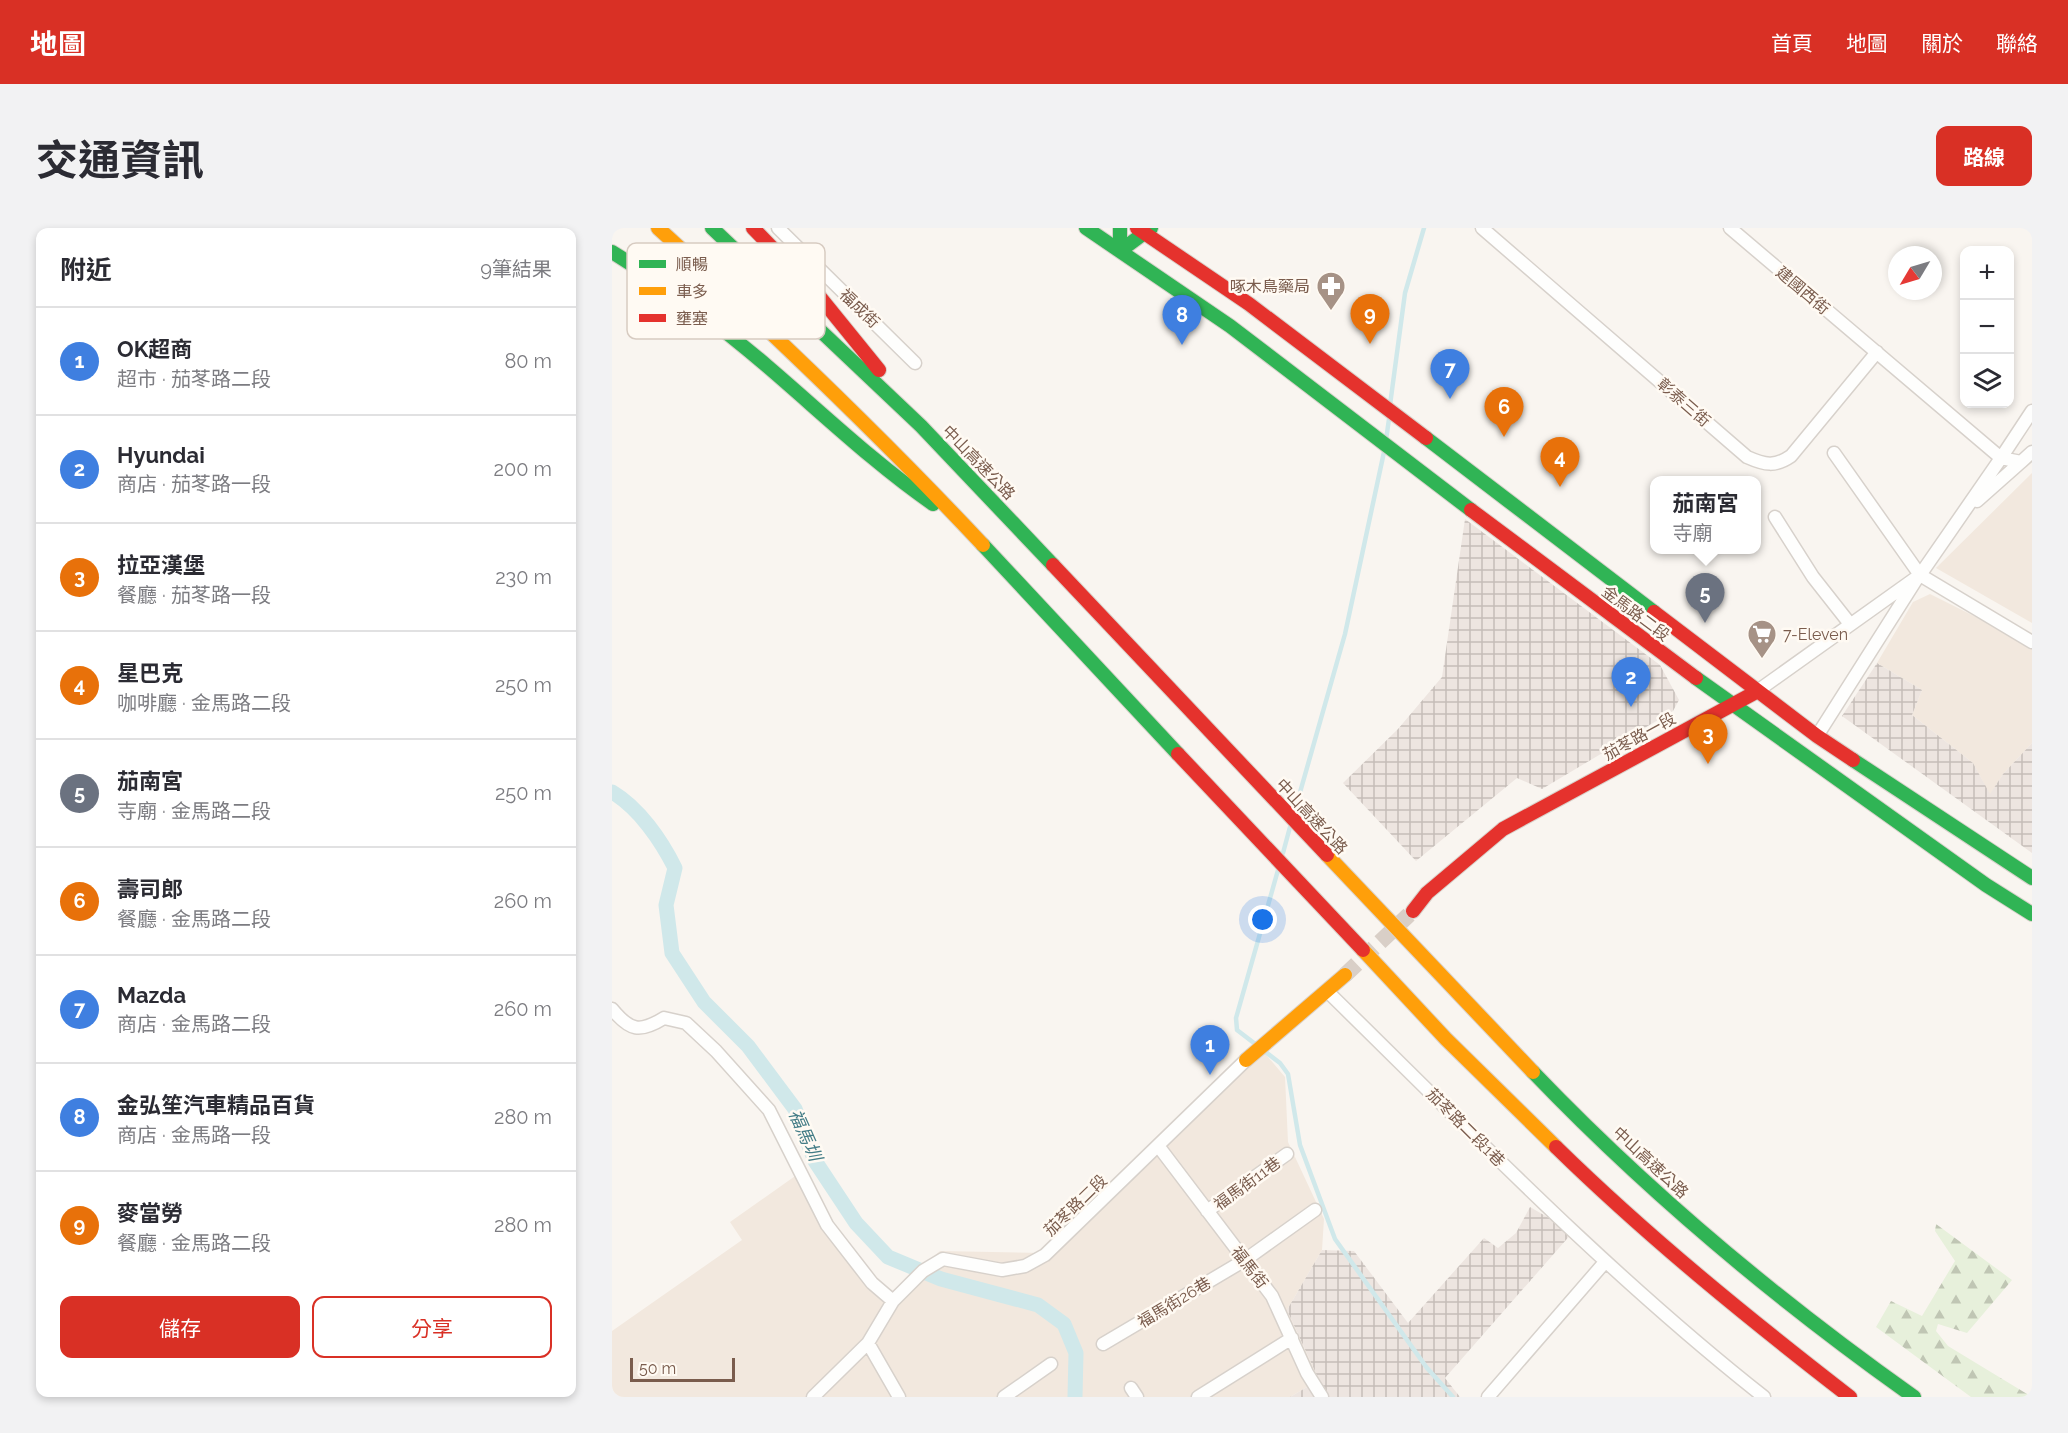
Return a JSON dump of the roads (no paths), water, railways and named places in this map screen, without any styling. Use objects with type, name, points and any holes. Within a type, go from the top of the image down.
[{"type":"main road","points":[[657,228],[674,243]]},
{"type":"main road","name":"中山高速公路","points":[[712,228],[728,243]]},
{"type":"main road","points":[[753,228],[769,243]]},
{"type":"main road","name":"金馬路二段","points":[[1086,228],[1230,326],[1379,442],[1733,705],[1986,885],[2032,914]]},
{"type":"main road","points":[[1120,228],[1120,251]]},
{"type":"main road","points":[[1120,251],[1144,230]]},
{"type":"main road","name":"金馬路二段","points":[[1144,230],[1249,304],[1756,692],[1817,736],[2032,878]]},
{"type":"main road","points":[[612,252],[627,261]]},
{"type":"main road","points":[[825,303],[848,328],[921,426]]},
{"type":"main road","name":"中山高速公路","points":[[825,335],[960,466],[1560,1100],[1694,1224],[1862,1360],[1914,1397]]},
{"type":"main road","points":[[733,339],[811,404],[895,479],[964,524]]},
{"type":"main road","points":[[779,339],[906,463],[1446,1039],[1589,1180],[1728,1302],[1850,1397]]},
{"type":"main road","name":"茄苳路一段","points":[[1413,911],[1427,894],[1503,829],[1756,692]]},
{"type":"main road","name":"茄苳路二段","points":[[1256,1053],[1345,975]]},
{"type":"street","name":"福成街","points":[[778,228],[793,243]]},
{"type":"street","name":"彰泰三街","points":[[1482,228],[1748,457],[1762,464],[1779,464],[1791,456],[1876,352]]},
{"type":"street","name":"建國西街","points":[[1730,228],[2001,458]]},
{"type":"street","name":"福成街","points":[[825,274],[915,363]]},
{"type":"street","name":"茄苳路一段","points":[[1756,692],[1920,575],[2032,411]]},
{"type":"street","points":[[1961,514],[2032,452]]},
{"type":"street","points":[[1834,453],[1920,575],[2032,642]]},
{"type":"street","points":[[2001,458],[2021,462]]},
{"type":"street","points":[[1775,517],[1813,577],[1850,624]]},
{"type":"street","points":[[1817,736],[1920,575]]},
{"type":"street","name":"茄苳路二段1巷","points":[[1328,992],[1605,1262],[1689,1339],[1764,1397]]},
{"type":"street","points":[[612,1009],[631,1027],[647,1029],[664,1018],[686,1023],[716,1052],[769,1110],[827,1225],[872,1283],[897,1298]]},
{"type":"street","name":"茄苳路二段","points":[[813,1397],[867,1343],[897,1298],[923,1271],[943,1259],[1002,1270],[1025,1266],[1045,1255],[1256,1053]]},
{"type":"street","name":"福馬街","points":[[1160,1147],[1272,1296],[1307,1373],[1322,1397]]},
{"type":"street","name":"福馬街11巷","points":[[1207,1211],[1287,1154]]},
{"type":"street","name":"福馬街26巷","points":[[1102,1344],[1245,1260],[1315,1210]]},
{"type":"street","points":[[1488,1397],[1605,1262]]},
{"type":"street","points":[[1198,1397],[1292,1338]]},
{"type":"street","points":[[867,1343],[899,1397]]},
{"type":"street","points":[[1004,1397],[1052,1364]]},
{"type":"waterway","points":[[1390,405],[1405,293],[1424,228]]},
{"type":"waterway","points":[[1386,440],[1389,419]]},
{"type":"waterway","points":[[1295,810],[1345,634],[1384,452]]},
{"type":"waterway","name":"福馬圳","points":[[612,792],[640,816],[675,868],[666,905],[672,953],[704,1002],[748,1046],[795,1109],[815,1161],[856,1223],[888,1257],[941,1279],[1038,1305],[1064,1324],[1076,1353],[1075,1397]]},
{"type":"waterway","points":[[1283,853],[1290,827]]},
{"type":"waterway","points":[[1278,870],[1236,1018],[1237,1030],[1280,1063],[1288,1074],[1300,1145],[1335,1239],[1427,1368],[1453,1397]]},
{"type":"tunnel","points":[[1345,975],[1413,911]]},
{"type":"place","name":"啄木鳥藥局","points":[[1331,312]]},
{"type":"place","name":"麥當勞","points":[[1370,344]]},
{"type":"place","name":"金弘笙汽車精品百貨","points":[[1182,345]]},
{"type":"place","name":"Mazda","points":[[1450,399]]},
{"type":"place","name":"壽司郎","points":[[1504,437]]},
{"type":"place","name":"星巴克","points":[[1560,487]]},
{"type":"place","name":"茄南宮","points":[[1705,623]]},
{"type":"place","name":"7-Eleven","points":[[1762,660]]},
{"type":"place","name":"Hyundai","points":[[1631,707]]},
{"type":"place","name":"拉亞漢堡","points":[[1708,764]]},
{"type":"place","name":"OK超商","points":[[1210,1075]]}]
